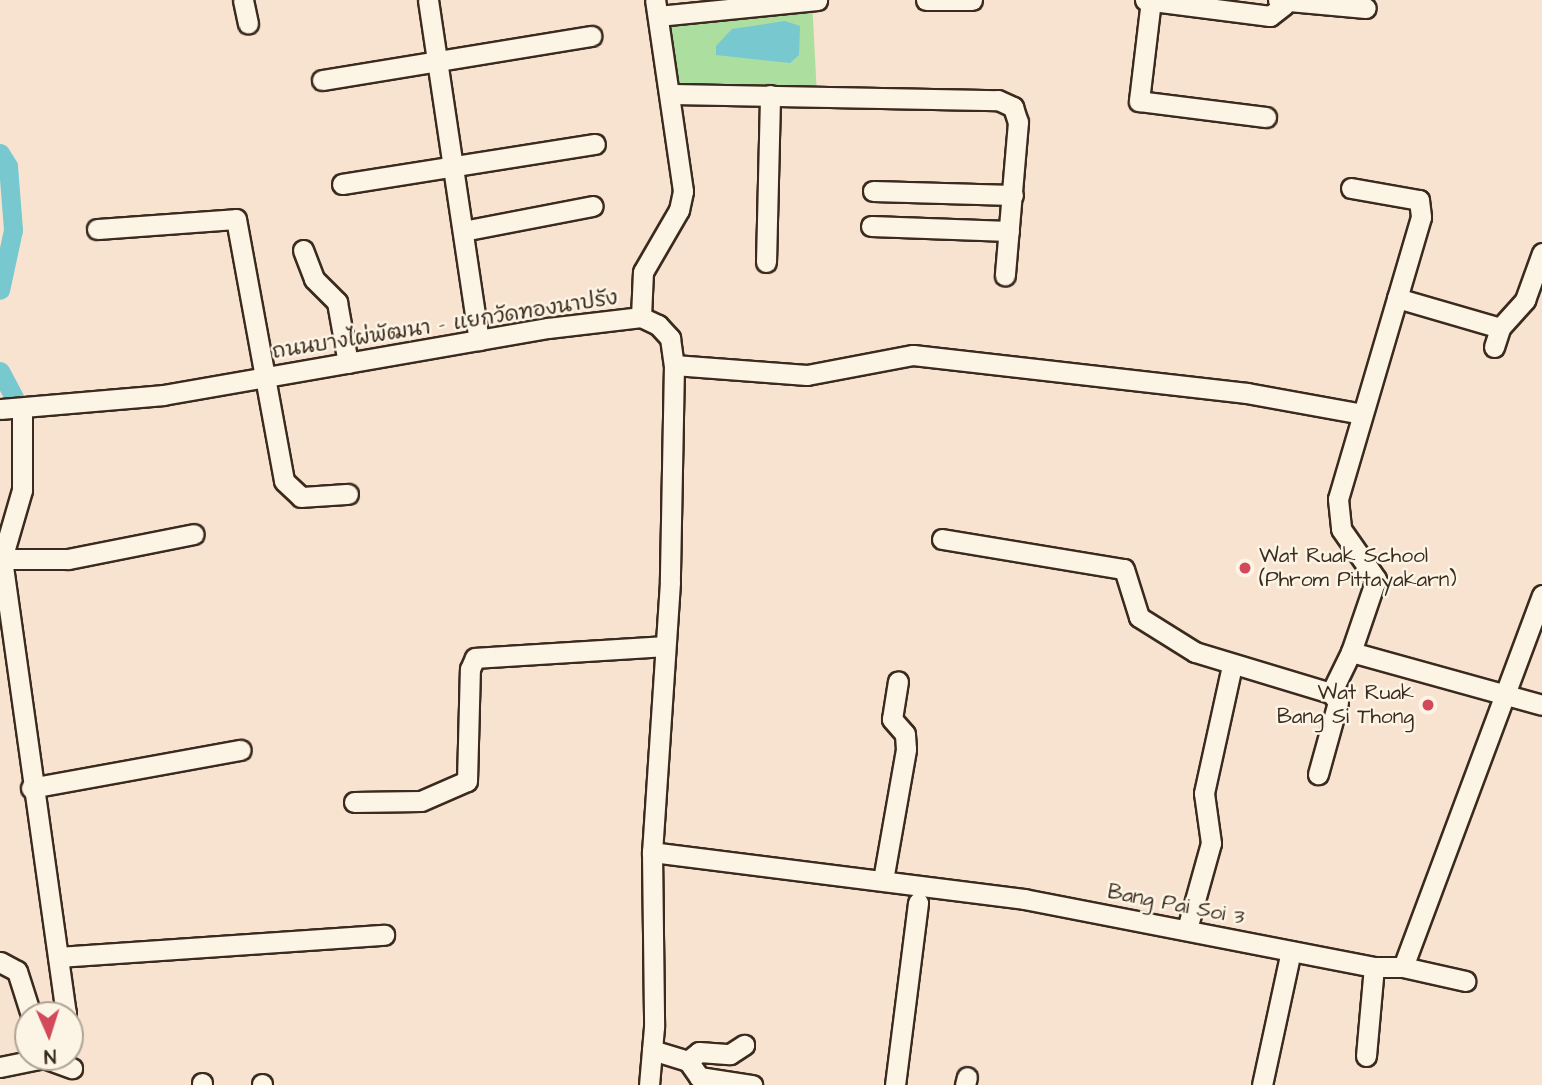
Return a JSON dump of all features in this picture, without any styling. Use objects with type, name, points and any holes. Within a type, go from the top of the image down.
[{"type":"street","points":[[243,0],[248,23]]},
{"type":"street","points":[[428,0],[480,340]]},
{"type":"street","points":[[641,317],[643,272],[679,210],[683,191],[673,94],[657,8],[817,0]]},
{"type":"street","points":[[926,0],[972,0]]},
{"type":"street","points":[[1266,117],[1139,101],[1149,1],[1270,16],[1281,2],[1366,9]]},
{"type":"street","points":[[322,80],[591,36]]},
{"type":"street","points":[[673,94],[998,100],[1013,107],[1018,122],[1005,275]]},
{"type":"street","points":[[766,262],[769,95]]},
{"type":"street","points":[[341,184],[595,144]]},
{"type":"street","points":[[1331,693],[1351,652],[1376,579],[1340,529],[1338,499],[1421,217],[1419,200],[1351,188]]},
{"type":"street","points":[[873,191],[1013,195]]},
{"type":"street","points":[[463,231],[593,206]]},
{"type":"street","points":[[97,229],[236,219],[279,467],[291,492],[348,494]]},
{"type":"street","points":[[871,226],[1009,231]]},
{"type":"street","points":[[303,250],[314,279],[337,302],[348,363]]},
{"type":"street","points":[[1397,299],[1497,337],[1525,300],[1542,253]]},
{"type":"street","name":"ถนนบางไผ่พัฒนา – แยกวัดทองนาปรัง","points":[[0,409],[22,409],[263,377],[480,340],[641,317],[670,338],[674,365],[665,646],[652,852],[652,1050],[649,1085]]},
{"type":"street","points":[[674,365],[807,375],[913,355],[1247,393],[1362,414]]},
{"type":"street","points":[[22,409],[22,490],[2,559],[8,630],[64,1001]]},
{"type":"street","points":[[2,559],[68,559],[194,534]]},
{"type":"street","points":[[942,539],[1124,569],[1139,617],[1232,666],[1331,693],[1338,702],[1318,774]]},
{"type":"street","points":[[1403,967],[1502,694],[1542,595]]},
{"type":"street","points":[[354,802],[421,801],[467,781],[470,669],[475,658],[665,646]]},
{"type":"street","points":[[1351,652],[1542,705]]},
{"type":"street","points":[[1187,929],[1211,843],[1204,793],[1232,666]]},
{"type":"street","points":[[883,880],[906,749],[905,734],[892,719],[898,681]]},
{"type":"street","points":[[31,788],[241,750]]},
{"type":"street","name":"Bang Pai Soi 3","points":[[652,852],[883,880],[1187,929],[1374,967],[1403,967],[1465,981]]},
{"type":"street","points":[[895,1085],[918,902]]},
{"type":"street","points":[[58,957],[384,935]]},
{"type":"street","points":[[1262,1085],[1291,951]]},
{"type":"street","points":[[0,961],[17,971],[27,1001]]},
{"type":"street","points":[[1366,1056],[1374,967]]},
{"type":"street","points":[[688,1061],[699,1052],[730,1054],[744,1045]]},
{"type":"street","points":[[652,1050],[688,1061],[699,1077],[752,1085]]},
{"type":"green space","points":[[812,0],[817,96],[673,94],[658,16]]},
{"type":"water","points":[[785,21],[800,26],[799,55],[790,63],[716,55],[716,46],[732,29]]},
{"type":"waterway","points":[[0,153],[8,166],[13,230],[0,290]]},
{"type":"waterway","points":[[0,371],[14,397]]},
{"type":"place","name":"Wat Ruak School (Phrom Pittayakarn)","points":[[1245,568]]},
{"type":"place","name":"Wat Ruak Bang Si Thong","points":[[1428,705]]}]
